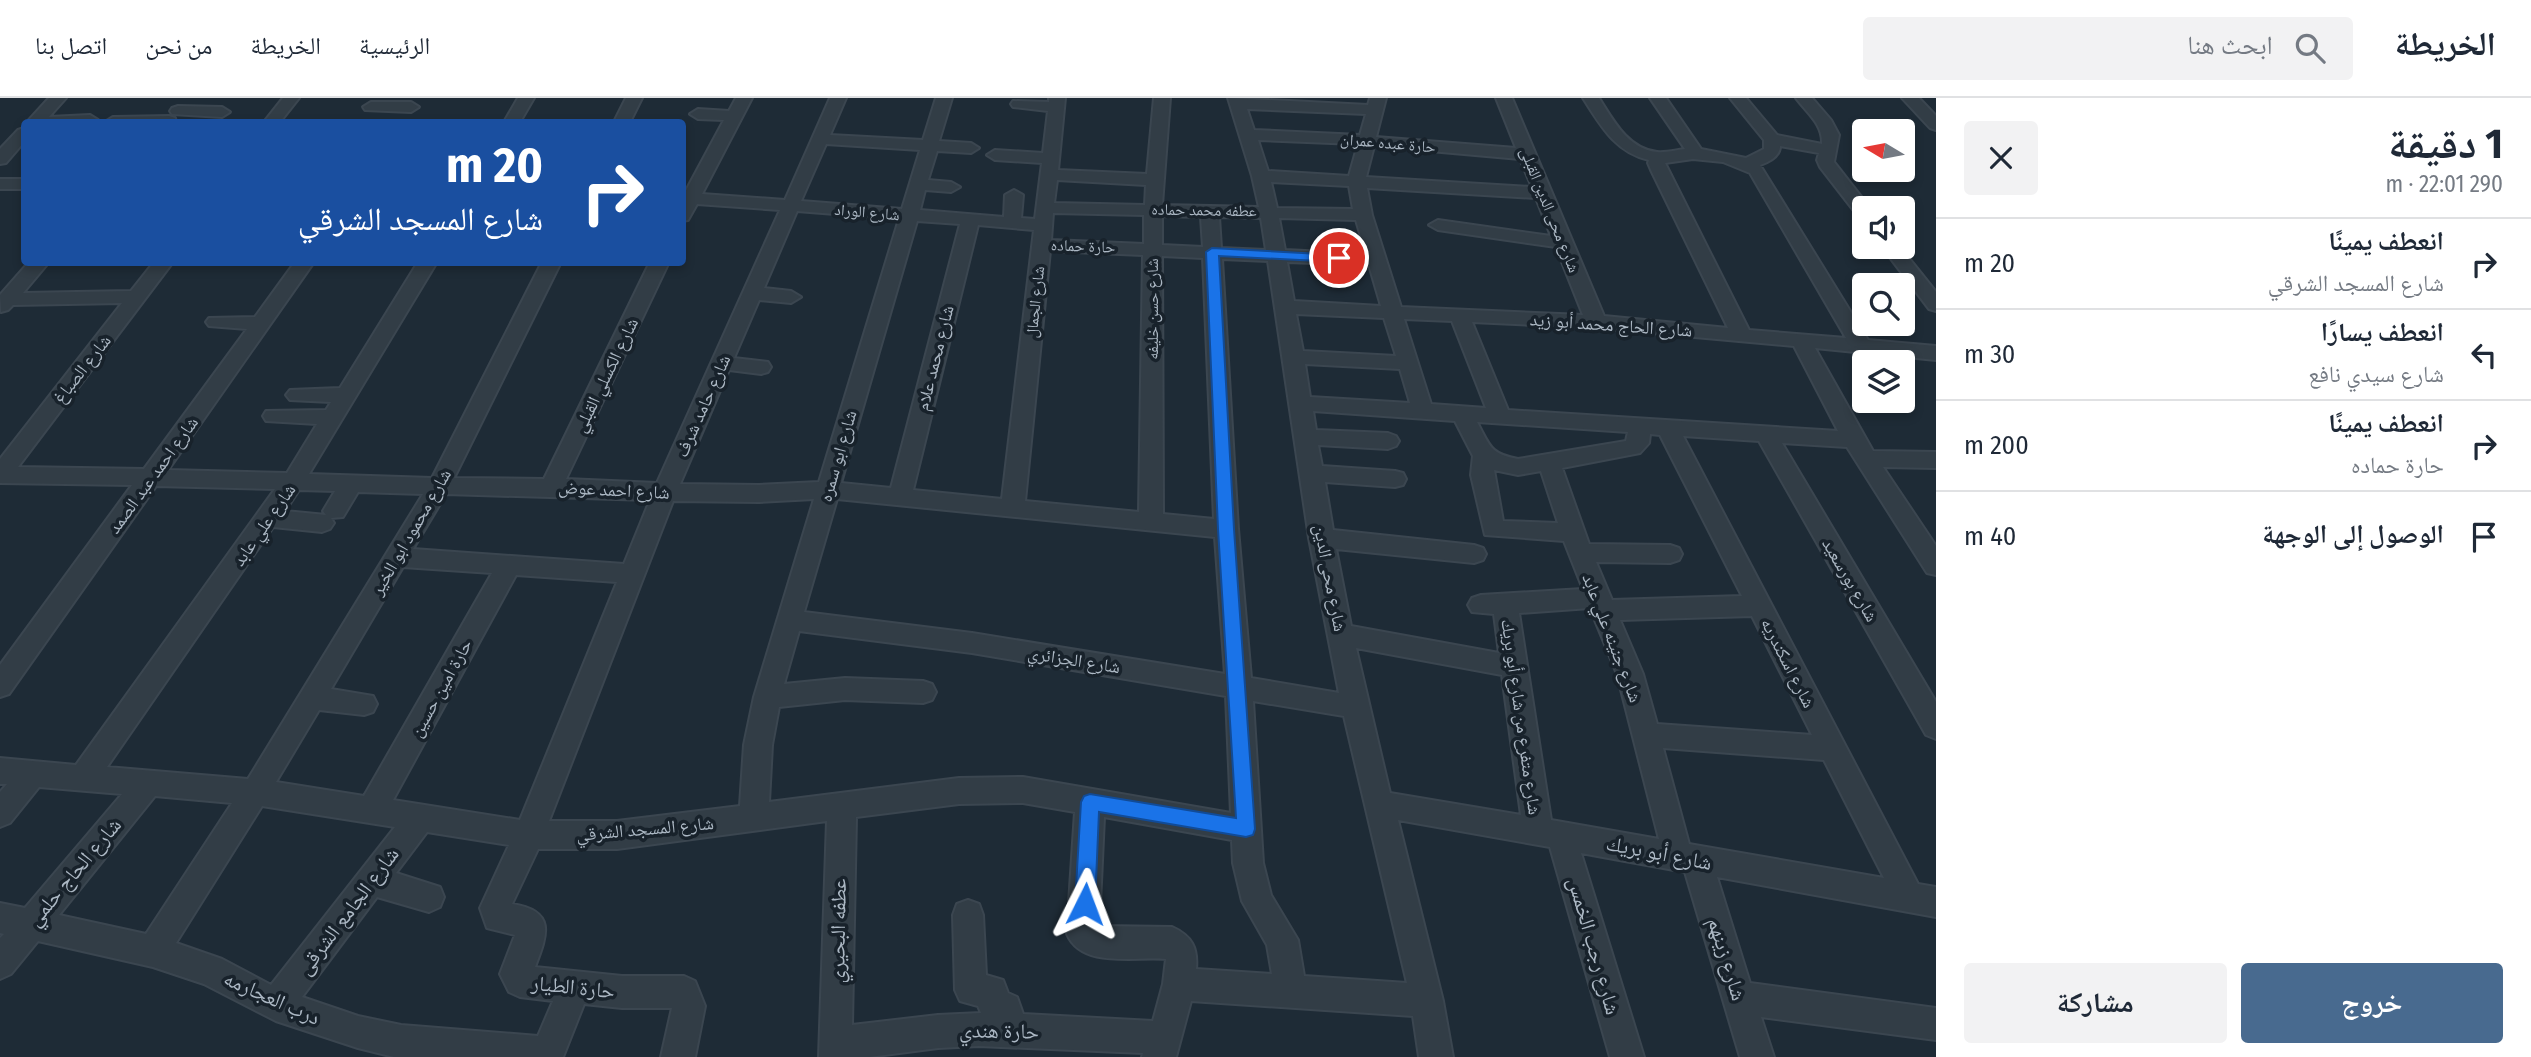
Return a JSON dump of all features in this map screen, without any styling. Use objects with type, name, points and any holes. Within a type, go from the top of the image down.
[{"type":"street","points":[[171,118],[190,98]]},
{"type":"street","points":[[274,119],[291,98]]},
{"type":"street","points":[[514,119],[526,98]]},
{"type":"street","points":[[624,119],[635,98]]},
{"type":"street","points":[[689,194],[744,98]]},
{"type":"street","name":"شارع حامد شرف","points":[[528,835],[665,492],[791,205],[832,126],[838,98]]},
{"type":"street","name":"شارع ابو سمره","points":[[754,817],[758,745],[767,697],[944,98]]},
{"type":"street","name":"شارع حسن خليفه","points":[[1151,521],[1152,249],[1161,98]]},
{"type":"street","name":"شارع محى الدين القبلى","points":[[1504,98],[1596,322]]},
{"type":"street","points":[[1591,98],[1623,144],[1646,155],[1660,158],[1669,155],[1722,157],[1748,163],[1757,170],[1861,346]]},
{"type":"street","points":[[1658,98],[1697,155]]},
{"type":"street","points":[[1738,98],[1772,139],[1828,150]]},
{"type":"street","points":[[1804,98],[1827,127],[1830,135],[1826,163],[1852,197]]},
{"type":"street","points":[[1910,98],[1936,125]]},
{"type":"street","points":[[38,119],[57,101],[91,115]]},
{"type":"street","points":[[1237,101],[1377,104],[1357,180],[1363,215],[1423,412]]},
{"type":"street","name":"شارع محى الدين","points":[[1237,101],[1261,176],[1269,212],[1321,538],[1356,708],[1427,1001],[1436,1057]]},
{"type":"street","points":[[371,107],[413,102]]},
{"type":"street","points":[[403,119],[413,102]]},
{"type":"street","points":[[1019,104],[1056,102]]},
{"type":"street","name":"شارع الجمال","points":[[1013,507],[1056,102]]},
{"type":"street","points":[[171,118],[222,112]]},
{"type":"street","points":[[698,114],[757,119]]},
{"type":"street","points":[[832,126],[929,145],[971,148]]},
{"type":"street","points":[[0,133],[21,133]]},
{"type":"street","name":"حارة عبده عمران","points":[[1248,135],[1369,140],[1527,154]]},
{"type":"street","points":[[1748,163],[1763,158],[1772,150],[1772,139]]},
{"type":"street","points":[[995,155],[1049,167],[1155,180]]},
{"type":"street","points":[[1660,158],[1656,163],[1659,170],[1742,335]]},
{"type":"street","points":[[1261,176],[1543,193]]},
{"type":"street","points":[[0,184],[21,184]]},
{"type":"street","points":[[917,184],[951,187]]},
{"type":"street","name":"شارع الوراد","points":[[689,194],[1043,226]]},
{"type":"street","points":[[1012,223],[1014,195]]},
{"type":"street","name":"عطفه محمد حماده","points":[[1043,226],[1153,209],[1363,215]]},
{"type":"street","points":[[1210,210],[1226,529],[1251,885],[1257,901],[1282,940],[1291,991]]},
{"type":"street","points":[[1311,213],[1320,257]]},
{"type":"street","name":"شارع محمد علام","points":[[900,496],[970,220]]},
{"type":"street","points":[[1438,225],[1564,243]]},
{"type":"street","name":"حارة حماده","points":[[1043,226],[1152,249],[1376,260]]},
{"type":"street","points":[[1900,259],[1936,305]]},
{"type":"street","points":[[5,298],[36,266]]},
{"type":"street","name":"شارع الصباغ","points":[[0,475],[161,266]]},
{"type":"street","name":"شارع احمد عبد الصمد","points":[[0,687],[301,266]]},
{"type":"street","name":"شارع علي عابد","points":[[84,777],[294,480],[426,266]]},
{"type":"street","name":"شارع محمود ابو الخير","points":[[153,951],[255,792],[398,557],[439,486],[550,266]]},
{"type":"street","name":"شارع الكسلي القبلي","points":[[551,487],[658,266]]},
{"type":"street","points":[[753,293],[791,297]]},
{"type":"street","points":[[5,298],[137,297]]},
{"type":"street","name":"شارع الحاج محمد أبو زيد","points":[[1284,307],[1596,322],[1936,353]]},
{"type":"street","points":[[1460,316],[1500,417]]},
{"type":"street","points":[[216,322],[262,323]]},
{"type":"street","points":[[1801,341],[1860,449],[1936,566]]},
{"type":"street","points":[[1293,357],[1409,363]]},
{"type":"street","points":[[722,363],[761,367]]},
{"type":"street","points":[[297,395],[346,395]]},
{"type":"street","points":[[1300,403],[1765,433],[1936,460]]},
{"type":"street","points":[[1464,415],[1484,456],[1482,475],[1493,529]]},
{"type":"street","points":[[274,416],[332,417]]},
{"type":"street","points":[[1484,456],[1496,463],[1518,467],[1632,448],[1638,443],[1640,426]]},
{"type":"street","name":"شارع اسكندريه","points":[[1668,428],[1833,748],[1923,900]]},
{"type":"street","name":"شارع بورسعيد","points":[[1765,433],[1936,727]]},
{"type":"street","points":[[1304,437],[1388,441]]},
{"type":"street","name":"شارع جنينه علي عابد","points":[[1549,462],[1576,542],[1630,674],[1646,735],[1687,859]]},
{"type":"street","points":[[1310,473],[1395,479]]},
{"type":"street","name":"شارع احمد عوض","points":[[0,475],[152,475],[769,496],[828,490],[1226,529]]},
{"type":"street","points":[[268,517],[328,517],[352,482]]},
{"type":"street","points":[[1469,529],[1493,529],[1670,554]]},
{"type":"street","points":[[1321,538],[1474,554]]},
{"type":"street","points":[[398,557],[631,574]]},
{"type":"street","name":"حارة امين حسين","points":[[372,810],[509,565]]},
{"type":"street","name":"شارع متفرع من شارع أبو بريك","points":[[1550,833],[1514,666],[1493,604],[1601,604]]},
{"type":"street","points":[[1601,604],[1759,606]]},
{"type":"street","name":"شارع الجزائري","points":[[790,620],[972,643],[1356,708]]},
{"type":"street","points":[[1341,635],[1514,666]]},
{"type":"street","points":[[767,697],[845,689],[923,692]]},
{"type":"street","points":[[313,698],[364,704]]},
{"type":"street","points":[[1646,735],[1833,748]]},
{"type":"street","name":"شارع المسجد الشرقي","points":[[0,771],[255,792],[528,835],[617,835],[960,791],[999,790],[1023,790],[1246,829]]},
{"type":"street","points":[[0,814],[33,773]]},
{"type":"street","name":"شارع الحاج حلمي","points":[[0,963],[149,782]]},
{"type":"street","points":[[1090,802],[1083,934],[1094,942],[1172,943],[1179,946],[1183,957],[1179,984],[1161,1047]]},
{"type":"street","name":"شارع أبو بريك","points":[[1381,804],[1923,900]]},
{"type":"street","name":"عطفه البحيري","points":[[835,1050],[842,805]]},
{"type":"street","name":"شارع الجامع الشرقى","points":[[276,1004],[420,818]]},
{"type":"street","name":"شارع رجب الخمس","points":[[1550,833],[1627,1057]]},
{"type":"street","name":"حارة الطيار","points":[[528,835],[494,912],[498,917],[523,921],[531,928],[531,936],[516,972],[520,981],[574,988],[684,992],[690,1002],[678,1057]]},
{"type":"street","name":"شارع زينهم","points":[[1687,859],[1739,998],[1756,1057]]},
{"type":"street","points":[[370,881],[429,897]]},
{"type":"street","points":[[968,915],[971,990],[992,991],[994,1006],[1006,1008],[1008,1030]]},
{"type":"street","name":"درب العجارمه","points":[[0,918],[153,951],[211,970],[276,1004],[358,1032],[401,1042],[546,1055]]},
{"type":"street","points":[[1179,984],[1427,1001]]},
{"type":"street","points":[[546,1055],[574,988]]},
{"type":"street","points":[[1739,998],[1936,1024]]},
{"type":"street","name":"حارة هندي","points":[[835,1050],[861,1042],[950,1030],[1008,1030],[1161,1047]]},
{"type":"route","points":[[1085,904],[1090,802],[1246,829],[1239,689],[1226,529],[1212,252],[1339,258]]}]
